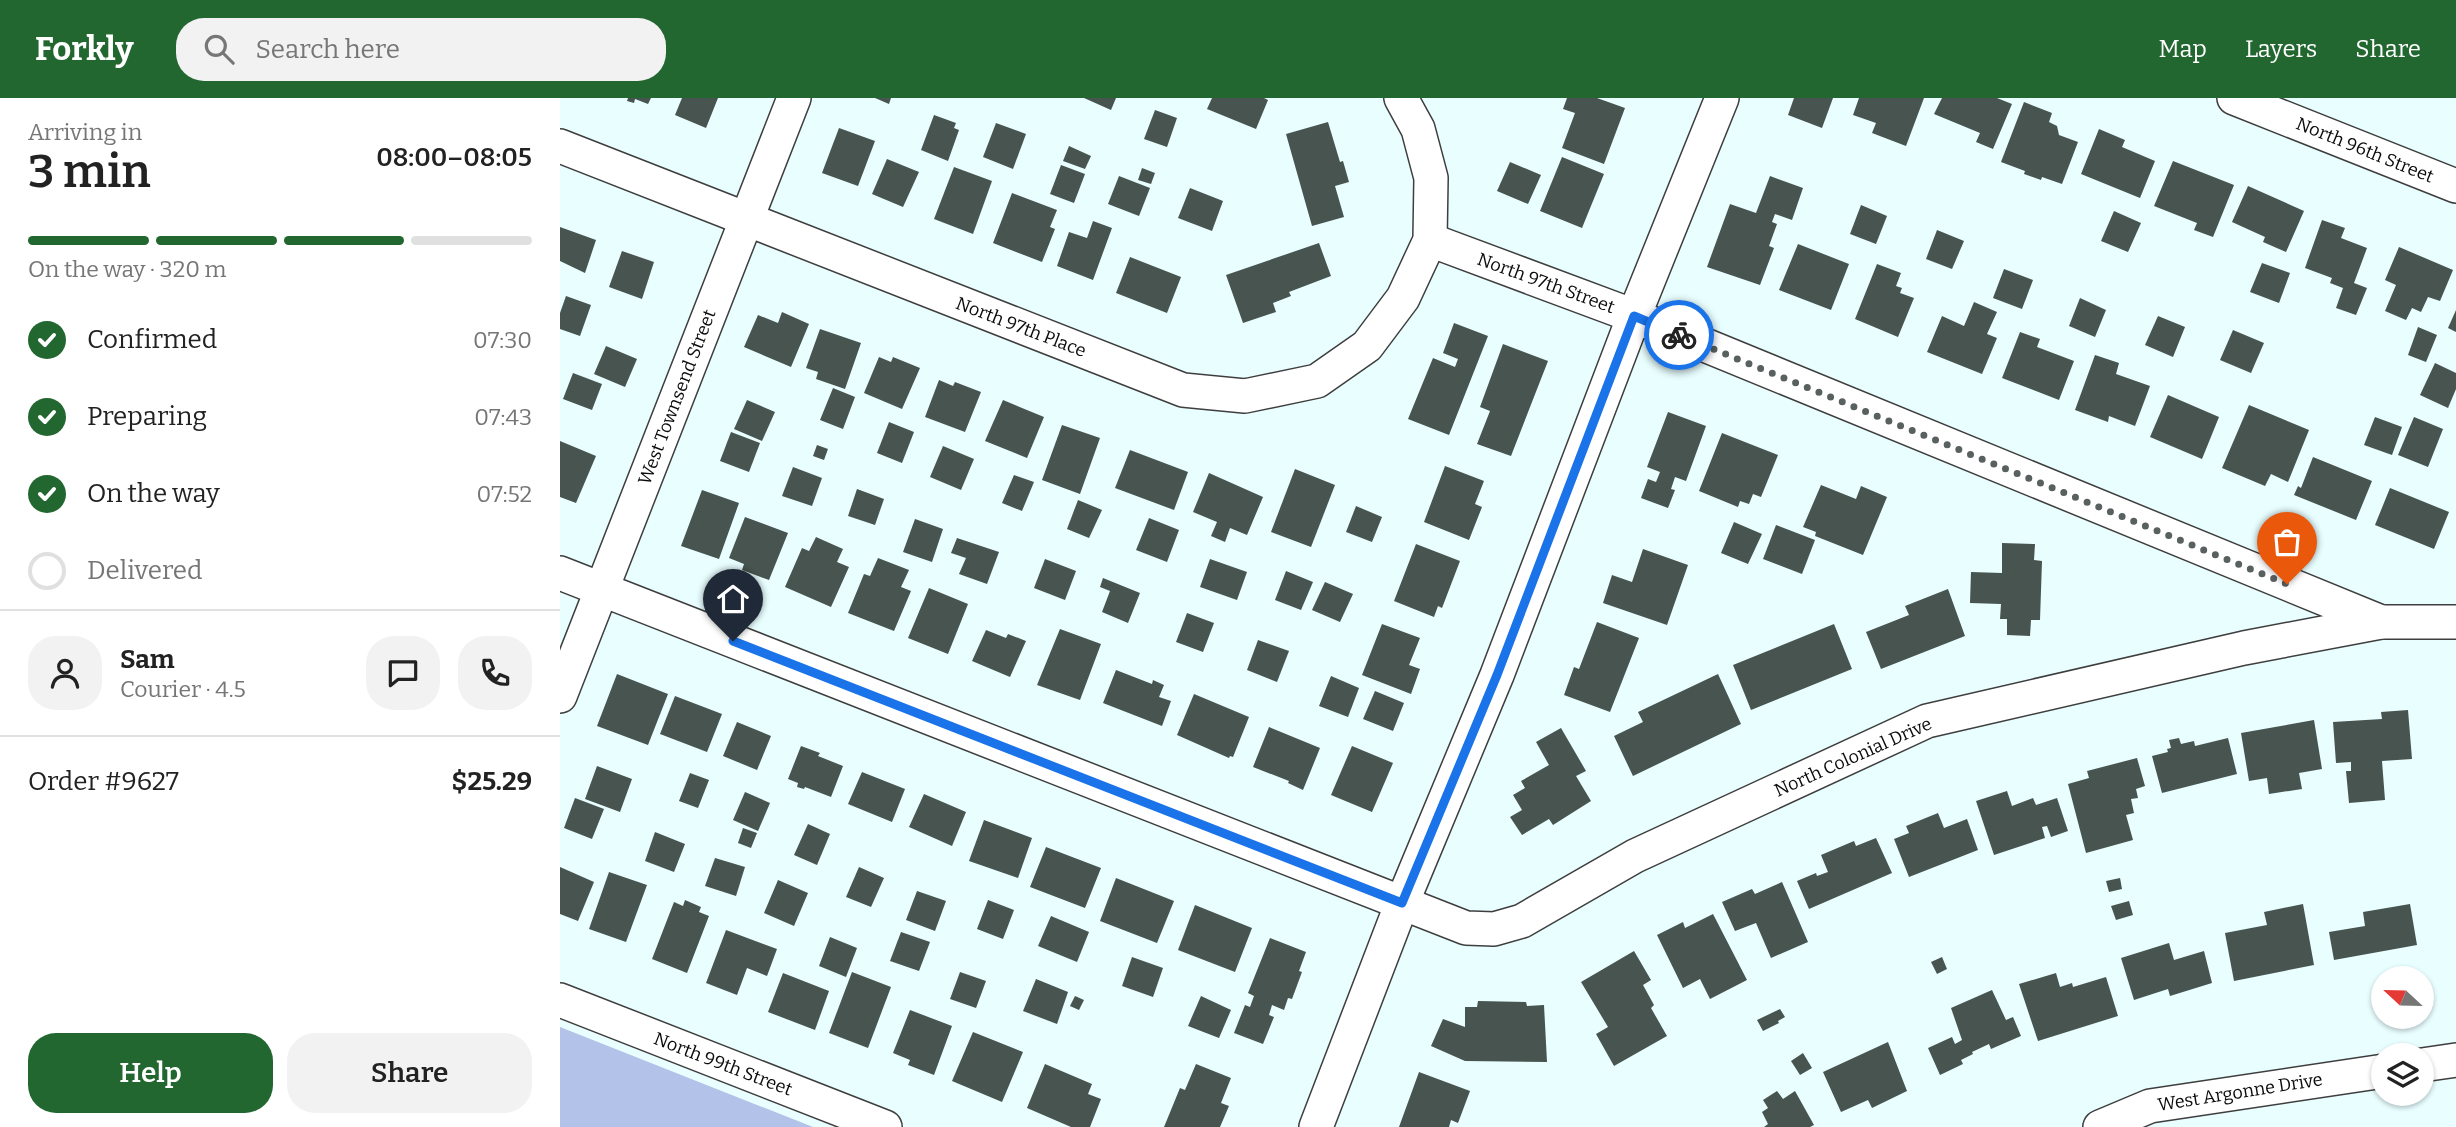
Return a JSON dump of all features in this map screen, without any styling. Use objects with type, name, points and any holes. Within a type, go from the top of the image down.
[{"type":"street","name":"West Townsend Street","points":[[560,696],[794,98]]},
{"type":"street","points":[[1401,98],[1418,130],[1431,178],[1430,240]]},
{"type":"street","points":[[1316,1127],[1402,903],[1497,675],[1634,316],[1721,98]]},
{"type":"street","name":"North 96th Street","points":[[2234,98],[2456,186]]},
{"type":"street","name":"North 97th Place","points":[[560,146],[1183,390],[1245,396],[1317,381],[1367,346],[1403,298],[1430,240]]},
{"type":"street","name":"North 97th Street","points":[[1430,240],[1634,316],[2381,622]]},
{"type":"street","name":"North Colonial Drive","points":[[560,573],[1466,928],[1494,929],[1521,921],[1635,856],[1927,721],[2244,648],[2381,622],[2456,622]]},
{"type":"street","name":"North 99th Street","points":[[560,1000],[885,1127]]},
{"type":"street","points":[[2434,1063],[2456,1060]]},
{"type":"street","name":"West Argonne Drive","points":[[2101,1127],[2150,1106],[2371,1073]]},
{"type":"shaded area","points":[[560,1027],[813,1127],[560,1127]]},
{"type":"building","points":[[628,98],[651,98],[648,104],[635,99],[634,103],[627,101]]},
{"type":"building","points":[[682,98],[718,98],[706,128],[675,115]]},
{"type":"building","points":[[875,98],[891,98],[889,104]]},
{"type":"building","points":[[1084,98],[1116,98],[1111,110]]},
{"type":"building","points":[[1212,98],[1268,100],[1256,129],[1207,109]]},
{"type":"building","points":[[1567,98],[1597,98],[1625,108],[1604,164],[1562,148],[1575,113],[1563,109]]},
{"type":"building","points":[[1794,98],[1833,98],[1822,128],[1788,115]]},
{"type":"building","points":[[1859,98],[1924,98],[1906,146],[1872,133],[1876,123],[1853,115]]},
{"type":"building","points":[[1942,98],[1997,98],[2012,104],[1993,149],[1976,142],[1980,133],[1934,114]]},
{"type":"building","points":[[2024,102],[2052,113],[2049,122],[2057,126],[2059,135],[2078,142],[2062,184],[2024,174],[2025,171],[2001,162]]},
{"type":"building","points":[[1155,110],[1177,118],[1167,147],[1144,139]]},
{"type":"building","points":[[934,115],[956,123],[954,128],[959,130],[948,161],[921,150]]},
{"type":"building","points":[[1328,122],[1349,182],[1335,186],[1344,217],[1312,226],[1286,134]]},
{"type":"building","points":[[996,123],[1026,134],[1013,169],[983,157]]},
{"type":"building","points":[[839,128],[875,141],[858,186],[822,173]]},
{"type":"building","points":[[2099,129],[2125,140],[2122,147],[2155,161],[2140,198],[2081,174]]},
{"type":"building","points":[[1069,146],[1091,156],[1085,169],[1063,161]]},
{"type":"building","points":[[1562,157],[1604,174],[1582,228],[1540,211]]},
{"type":"building","points":[[887,159],[919,172],[903,207],[872,194]]},
{"type":"building","points":[[2173,161],[2234,185],[2213,237],[2194,230],[2197,223],[2154,206]]},
{"type":"building","points":[[1510,162],[1541,175],[1528,204],[1497,191]]},
{"type":"building","points":[[1061,165],[1085,174],[1074,203],[1050,194]]},
{"type":"building","points":[[954,167],[992,181],[973,234],[934,219]]},
{"type":"building","points":[[1142,168],[1155,173],[1151,184],[1138,180]]},
{"type":"building","points":[[1119,176],[1150,188],[1139,216],[1108,204]]},
{"type":"building","points":[[1770,176],[1803,188],[1792,220],[1775,214],[1772,222],[1777,224],[1769,246],[1774,248],[1760,285],[1707,267],[1730,204],[1756,213]]},
{"type":"building","points":[[2248,186],[2304,211],[2286,252],[2263,242],[2265,237],[2232,222]]},
{"type":"building","points":[[1190,188],[1223,201],[1212,231],[1178,218]]},
{"type":"building","points":[[1012,193],[1057,210],[1050,227],[1055,229],[1042,262],[993,243]]},
{"type":"building","points":[[1861,205],[1887,216],[1876,244],[1850,234]]},
{"type":"building","points":[[2114,211],[2141,223],[2128,252],[2101,241]]},
{"type":"building","points":[[2322,220],[2345,228],[2341,238],[2367,248],[2354,283],[2367,288],[2356,315],[2336,308],[2343,288],[2330,283],[2332,278],[2305,268]]},
{"type":"building","points":[[1093,221],[1112,228],[1093,280],[1057,266],[1069,232],[1087,238]]},
{"type":"building","points":[[560,227],[596,240],[585,273],[560,261]]},
{"type":"building","points":[[1937,230],[1964,241],[1952,269],[1926,259]]},
{"type":"building","points":[[1319,243],[1331,276],[1289,292],[1291,296],[1273,303],[1276,312],[1243,323],[1226,275]]},
{"type":"building","points":[[1798,244],[1849,264],[1831,310],[1779,290]]},
{"type":"building","points":[[2399,247],[2453,270],[2440,301],[2428,297],[2421,312],[2412,308],[2406,320],[2385,311],[2396,285],[2385,280]]},
{"type":"building","points":[[622,251],[654,262],[642,299],[609,287]]},
{"type":"building","points":[[1130,257],[1181,277],[1167,313],[1116,293]]},
{"type":"building","points":[[2262,263],[2290,273],[2279,303],[2250,292]]},
{"type":"building","points":[[1877,264],[1901,273],[1896,286],[1902,288],[1900,293],[1914,298],[1898,337],[1855,319]]},
{"type":"building","points":[[2004,269],[2033,280],[2022,309],[1993,298]]},
{"type":"building","points":[[566,296],[591,305],[580,336],[560,329],[560,313]]},
{"type":"building","points":[[2080,298],[2106,310],[2095,337],[2069,326]]},
{"type":"building","points":[[1974,302],[1997,312],[1987,334],[1997,338],[1982,374],[1927,352],[1942,316],[1964,326]]},
{"type":"building","points":[[2456,310],[2456,332],[2448,328]]},
{"type":"building","points":[[782,312],[809,324],[791,367],[744,347],[758,315],[778,323]]},
{"type":"building","points":[[2158,316],[2185,327],[2173,357],[2145,345]]},
{"type":"building","points":[[1454,323],[1488,336],[1449,435],[1408,419],[1433,358],[1455,367],[1458,359],[1443,353]]},
{"type":"building","points":[[2418,327],[2437,335],[2426,362],[2408,355]]},
{"type":"building","points":[[820,329],[861,343],[845,389],[816,379],[818,372],[806,368]]},
{"type":"building","points":[[2233,330],[2264,343],[2251,373],[2220,360]]},
{"type":"building","points":[[2020,332],[2040,339],[2037,347],[2074,361],[2059,400],[2002,378]]},
{"type":"building","points":[[1503,344],[1548,361],[1511,456],[1477,444],[1490,411],[1480,407]]},
{"type":"building","points":[[606,346],[637,359],[625,387],[594,374]]},
{"type":"building","points":[[2095,355],[2119,363],[2116,374],[2150,386],[2135,426],[2109,416],[2108,422],[2075,410]]},
{"type":"building","points":[[879,357],[891,362],[893,357],[920,368],[902,409],[864,393]]},
{"type":"building","points":[[2435,363],[2456,373],[2456,389],[2448,408],[2420,395]]},
{"type":"building","points":[[573,373],[602,384],[592,410],[563,399]]},
{"type":"building","points":[[939,380],[953,386],[955,382],[981,392],[965,432],[925,417]]},
{"type":"building","points":[[833,388],[855,397],[843,429],[820,420]]},
{"type":"building","points":[[2168,395],[2219,417],[2202,459],[2150,437]]},
{"type":"building","points":[[747,400],[775,412],[762,441],[734,429]]},
{"type":"building","points":[[1003,400],[1044,417],[1027,458],[985,441]]},
{"type":"building","points":[[2249,405],[2309,430],[2288,482],[2271,474],[2265,486],[2222,468]]},
{"type":"building","points":[[1668,412],[1706,426],[1686,481],[1675,477],[1671,489],[1675,490],[1668,508],[1641,498],[1648,479],[1656,482],[1660,472],[1647,467]]},
{"type":"building","points":[[2375,417],[2402,427],[2392,455],[2364,445]]},
{"type":"building","points":[[2414,417],[2443,429],[2428,467],[2398,455]]},
{"type":"building","points":[[889,422],[914,432],[902,463],[877,453]]},
{"type":"building","points":[[1062,425],[1100,438],[1080,494],[1042,480]]},
{"type":"building","points":[[731,432],[760,443],[749,472],[720,461]]},
{"type":"building","points":[[1722,433],[1778,455],[1761,497],[1753,494],[1749,504],[1740,501],[1738,507],[1699,491]]},
{"type":"building","points":[[560,441],[596,456],[576,503],[560,497]]},
{"type":"building","points":[[817,445],[828,449],[824,460],[813,456]]},
{"type":"building","points":[[943,446],[974,459],[961,490],[930,477]]},
{"type":"building","points":[[1130,450],[1188,472],[1174,510],[1115,488]]},
{"type":"building","points":[[2313,457],[2372,481],[2356,520],[2294,495],[2298,486],[2301,488]]},
{"type":"building","points":[[1445,466],[1484,481],[1475,504],[1482,507],[1469,540],[1424,522]]},
{"type":"building","points":[[793,467],[822,478],[812,506],[782,496]]},
{"type":"building","points":[[1295,469],[1335,485],[1311,547],[1271,532]]},
{"type":"building","points":[[1209,473],[1263,497],[1247,535],[1230,528],[1225,542],[1211,536],[1217,522],[1193,512]]},
{"type":"building","points":[[1014,475],[1034,482],[1022,511],[1002,503]]},
{"type":"building","points":[[1821,485],[1856,499],[1861,486],[1887,497],[1863,555],[1815,536],[1816,532],[1803,527]]},
{"type":"building","points":[[2390,488],[2449,512],[2434,549],[2375,525]]},
{"type":"building","points":[[857,489],[884,499],[875,525],[848,516]]},
{"type":"building","points":[[702,490],[739,503],[719,559],[681,546]]},
{"type":"building","points":[[1078,500],[1102,510],[1089,538],[1067,529]]},
{"type":"building","points":[[1356,506],[1382,517],[1372,542],[1346,532]]},
{"type":"building","points":[[745,517],[788,533],[769,580],[742,570],[744,564],[729,558]]},
{"type":"building","points":[[1149,518],[1179,530],[1167,562],[1136,550]]},
{"type":"building","points":[[915,519],[943,529],[932,562],[903,552]]},
{"type":"building","points":[[1734,522],[1762,534],[1748,564],[1721,553]]},
{"type":"building","points":[[1776,525],[1815,540],[1802,574],[1763,559]]},
{"type":"building","points":[[816,537],[843,549],[837,562],[849,567],[831,607],[785,587],[802,548],[809,551]]},
{"type":"building","points":[[957,538],[999,552],[987,584],[959,574],[966,558],[951,553]]},
{"type":"building","points":[[2002,543],[2035,544],[2034,560],[2042,561],[2040,620],[2031,620],[2030,636],[2007,635],[2007,619],[2000,619],[2001,604],[1970,603],[1971,572],[2002,573]]},
{"type":"building","points":[[1416,544],[1460,561],[1442,608],[1438,606],[1434,617],[1394,601]]},
{"type":"building","points":[[1643,549],[1688,565],[1667,625],[1603,603],[1612,575],[1632,582]]},
{"type":"building","points":[[878,558],[909,570],[901,587],[911,591],[894,631],[848,613],[864,574],[870,576]]},
{"type":"building","points":[[1045,559],[1076,571],[1065,600],[1034,588]]},
{"type":"building","points":[[1210,559],[1247,572],[1237,600],[1200,587]]},
{"type":"building","points":[[1286,571],[1313,582],[1301,610],[1275,600]]},
{"type":"building","points":[[1103,578],[1140,593],[1128,623],[1102,612],[1110,591],[1100,587]]},
{"type":"building","points":[[1325,582],[1353,594],[1340,622],[1312,610]]},
{"type":"building","points":[[929,588],[968,604],[948,654],[908,638]]},
{"type":"building","points":[[1948,589],[1965,636],[1881,669],[1866,632],[1909,615],[1905,606]]},
{"type":"building","points":[[1187,613],[1214,623],[1203,652],[1176,642]]},
{"type":"building","points":[[1597,622],[1639,638],[1610,712],[1564,695],[1574,667],[1579,669]]},
{"type":"building","points":[[1382,624],[1420,638],[1409,665],[1420,669],[1411,694],[1362,675]]},
{"type":"building","points":[[1834,624],[1852,669],[1751,710],[1733,665]]},
{"type":"building","points":[[1060,629],[1101,644],[1080,700],[1037,685]]},
{"type":"building","points":[[986,630],[1006,638],[1008,634],[1026,641],[1010,677],[972,661]]},
{"type":"building","points":[[1258,640],[1289,651],[1277,682],[1247,670]]},
{"type":"building","points":[[1116,670],[1152,684],[1153,680],[1164,685],[1159,697],[1171,701],[1162,726],[1103,703]]},
{"type":"building","points":[[617,674],[668,694],[648,745],[597,726]]},
{"type":"building","points":[[1718,674],[1741,724],[1633,776],[1614,736],[1643,722],[1638,712]]},
{"type":"building","points":[[1331,676],[1359,688],[1348,717],[1319,706]]},
{"type":"building","points":[[1375,691],[1404,703],[1393,731],[1363,719]]},
{"type":"building","points":[[1194,694],[1249,717],[1233,757],[1229,758],[1177,735]]},
{"type":"building","points":[[675,696],[722,714],[707,752],[660,734]]},
{"type":"building","points":[[2408,710],[2412,759],[2382,761],[2385,800],[2349,803],[2346,771],[2351,771],[2351,762],[2336,763],[2333,722],[2382,719],[2381,712]]},
{"type":"building","points":[[2314,720],[2322,769],[2299,773],[2302,789],[2269,794],[2267,778],[2249,781],[2241,733]]},
{"type":"building","points":[[737,722],[771,736],[757,770],[723,756]]},
{"type":"building","points":[[1269,727],[1320,748],[1303,790],[1288,783],[1289,781],[1253,767]]},
{"type":"building","points":[[1561,728],[1586,771],[1576,776],[1591,801],[1553,825],[1549,819],[1522,835],[1510,817],[1522,810],[1513,795],[1525,788],[1521,781],[1549,765],[1536,742]]},
{"type":"building","points":[[2179,738],[2181,744],[2194,741],[2195,746],[2228,738],[2237,774],[2162,793],[2152,756],[2168,752],[2167,749],[2171,748],[2169,740]]},
{"type":"building","points":[[801,746],[843,766],[831,797],[805,787],[797,787],[798,783],[788,779]]},
{"type":"building","points":[[1352,746],[1393,763],[1372,812],[1331,795]]},
{"type":"building","points":[[2137,758],[2145,786],[2136,789],[2138,798],[2131,799],[2134,813],[2126,815],[2133,840],[2086,853],[2068,784],[2089,778],[2087,771]]},
{"type":"building","points":[[597,766],[632,779],[620,812],[585,799]]},
{"type":"building","points":[[862,772],[905,789],[892,822],[848,804]]},
{"type":"building","points":[[690,773],[709,780],[698,808],[679,801]]},
{"type":"building","points":[[2007,791],[2012,806],[2033,798],[2036,805],[2057,798],[2068,831],[2051,837],[2047,826],[2042,827],[2045,838],[1994,855],[1976,801]]},
{"type":"building","points":[[745,792],[770,803],[758,831],[733,820]]},
{"type":"building","points":[[924,794],[966,812],[952,846],[909,827]]},
{"type":"building","points":[[575,798],[604,809],[592,839],[564,828]]},
{"type":"building","points":[[1938,813],[1944,828],[1967,819],[1978,850],[1909,877],[1894,839],[1909,833],[1906,826]]},
{"type":"building","points":[[984,820],[1032,838],[1018,878],[969,861]]},
{"type":"building","points":[[808,824],[830,834],[817,865],[794,855]]},
{"type":"building","points":[[743,828],[757,833],[751,848],[738,843]]},
{"type":"building","points":[[655,832],[685,844],[674,872],[645,861]]},
{"type":"building","points":[[1876,838],[1892,873],[1809,909],[1797,881],[1816,873],[1817,876],[1828,872],[1821,855],[1854,841],[1856,846]]},
{"type":"building","points":[[1046,847],[1101,868],[1085,908],[1030,887]]},
{"type":"building","points":[[715,858],[745,867],[736,896],[705,886]]},
{"type":"building","points":[[560,867],[594,882],[578,921],[560,914]]},
{"type":"building","points":[[859,867],[884,878],[871,907],[846,897]]},
{"type":"building","points":[[609,872],[647,885],[626,942],[589,929]]},
{"type":"building","points":[[1116,878],[1174,901],[1157,943],[1100,921]]},
{"type":"building","points":[[2120,878],[2122,889],[2109,892],[2106,881]]},
{"type":"building","points":[[778,880],[808,893],[794,926],[764,913]]},
{"type":"building","points":[[1782,882],[1808,942],[1771,958],[1756,923],[1735,931],[1722,902],[1752,889],[1755,894]]},
{"type":"building","points":[[917,891],[946,901],[935,931],[906,920]]},
{"type":"building","points":[[685,900],[701,907],[699,912],[709,916],[687,973],[652,959],[674,902],[683,906]]},
{"type":"building","points":[[988,900],[1014,910],[1003,939],[977,929]]},
{"type":"building","points":[[2129,901],[2133,915],[2116,920],[2111,906]]},
{"type":"building","points":[[2303,904],[2314,965],[2234,981],[2225,933],[2267,925],[2264,912]]},
{"type":"building","points":[[2410,904],[2417,945],[2334,960],[2329,932],[2365,926],[2363,912]]},
{"type":"building","points":[[1195,905],[1252,928],[1235,972],[1178,950]]},
{"type":"building","points":[[1713,914],[1747,980],[1710,999],[1700,979],[1683,988],[1657,935],[1683,922],[1685,928]]},
{"type":"building","points":[[1051,916],[1089,932],[1077,962],[1038,946]]},
{"type":"building","points":[[726,930],[777,949],[767,976],[747,968],[737,995],[706,983]]},
{"type":"building","points":[[901,932],[930,942],[919,971],[890,961]]},
{"type":"building","points":[[830,937],[857,948],[846,977],[819,966]]},
{"type":"building","points":[[1270,938],[1306,952],[1292,999],[1288,998],[1284,1010],[1272,1005],[1269,1015],[1274,1017],[1263,1044],[1234,1033],[1245,1005],[1250,1007],[1254,996],[1248,993]]},
{"type":"building","points":[[2169,943],[2174,960],[2204,951],[2212,983],[2170,996],[2168,989],[2134,1000],[2121,958]]},
{"type":"building","points":[[1634,951],[1651,980],[1643,985],[1654,1005],[1651,1008],[1667,1036],[1614,1066],[1596,1034],[1608,1027],[1581,982]]},
{"type":"building","points":[[1132,957],[1163,968],[1153,997],[1122,986]]},
{"type":"building","points":[[1942,957],[1947,969],[1937,974],[1931,962]]},
{"type":"building","points":[[852,972],[891,987],[868,1048],[829,1033]]},
{"type":"building","points":[[960,972],[986,981],[976,1008],[950,999]]},
{"type":"building","points":[[783,973],[829,991],[815,1030],[768,1012]]},
{"type":"building","points":[[2056,973],[2060,987],[2072,983],[2073,987],[2106,977],[2118,1016],[2038,1041],[2019,984]]},
{"type":"building","points":[[1036,979],[1068,992],[1057,1024],[1023,1011]]},
{"type":"building","points":[[1992,990],[2006,1020],[2013,1017],[2021,1036],[1991,1049],[1989,1044],[1972,1052],[1973,1054],[1961,1060],[1963,1064],[1940,1075],[1928,1048],[1952,1037],[1955,1044],[1962,1040],[1951,1008]]},
{"type":"building","points":[[1075,996],[1084,1000],[1079,1010],[1070,1006]]},
{"type":"building","points":[[1201,996],[1231,1010],[1219,1038],[1188,1026]]},
{"type":"building","points":[[1478,1001],[1544,1005],[1547,1062],[1465,1061],[1431,1046],[1443,1019],[1465,1027],[1465,1007],[1477,1007]]},
{"type":"building","points":[[1780,1009],[1785,1017],[1763,1031],[1757,1020]]},
{"type":"building","points":[[910,1010],[952,1026],[934,1075],[908,1065],[910,1060],[893,1053]]},
{"type":"building","points":[[973,1032],[1023,1052],[1002,1102],[952,1081]]},
{"type":"building","points":[[1888,1042],[1907,1091],[1872,1108],[1868,1100],[1841,1112],[1823,1072]]},
{"type":"building","points":[[1803,1053],[1812,1068],[1800,1075],[1791,1061]]},
{"type":"building","points":[[1045,1064],[1092,1084],[1088,1094],[1101,1099],[1090,1127],[1071,1127],[1027,1108]]},
{"type":"building","points":[[1196,1064],[1231,1078],[1221,1103],[1229,1106],[1220,1127],[1164,1127],[1180,1088],[1185,1090]]},
{"type":"building","points":[[1419,1072],[1470,1091],[1458,1123],[1451,1120],[1449,1127],[1399,1127]]},
{"type":"building","points":[[1777,1091],[1783,1099],[1795,1091],[1814,1125],[1764,1127],[1768,1124],[1762,1112],[1768,1108],[1763,1100]]},
{"type":"way so far","points":[[1679,335],[2287,584]]},
{"type":"route","points":[[733,641],[1402,903],[1497,675],[1634,316],[1679,335]]}]
